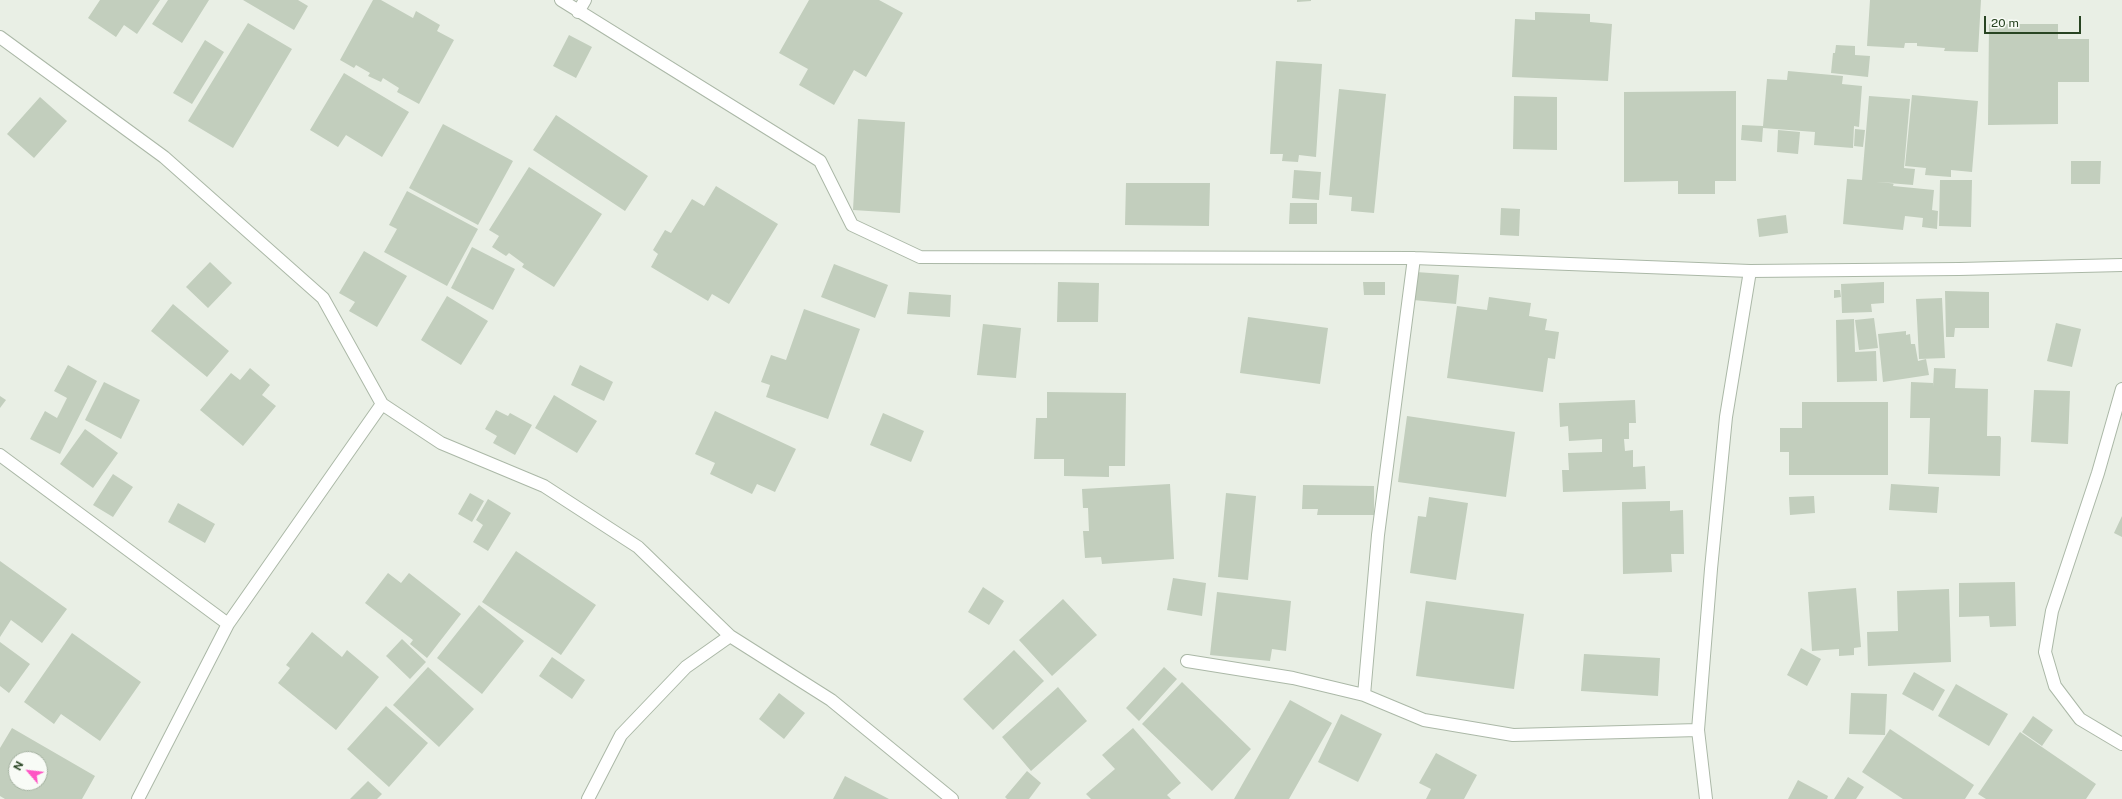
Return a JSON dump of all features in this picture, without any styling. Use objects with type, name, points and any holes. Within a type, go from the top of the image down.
[{"type":"street","points":[[561,0],[578,12],[820,161],[852,225],[920,257],[1414,258],[1750,270],[1959,269],[2122,265]]},
{"type":"street","points":[[578,12],[585,0]]},
{"type":"street","points":[[0,37],[164,157],[323,298],[382,404],[440,443],[544,486],[638,547],[730,636],[831,700],[952,799]]},
{"type":"street","points":[[1364,695],[1378,535],[1414,258]]},
{"type":"street","points":[[1706,799],[1698,730],[1711,569],[1726,417],[1750,270]]},
{"type":"street","points":[[2122,389],[2098,473],[2052,611],[2045,652],[2055,686],[2080,719],[2122,744]]},
{"type":"street","points":[[138,799],[228,624],[382,404]]},
{"type":"street","points":[[0,456],[228,624]]},
{"type":"street","points":[[588,799],[621,735],[686,667],[730,636]]},
{"type":"street","points":[[1187,661],[1293,678],[1364,695],[1424,720],[1513,735],[1698,730]]},
{"type":"building","points":[[100,0],[160,0],[137,34],[124,25],[116,37],[88,18]]},
{"type":"building","points":[[168,0],[209,0],[182,43],[152,24]]},
{"type":"building","points":[[243,0],[298,0],[308,6],[294,30]]},
{"type":"building","points":[[373,0],[381,0],[413,18],[416,11],[440,25],[437,31],[454,40],[419,104],[397,92],[399,88],[383,78],[381,82],[368,76],[370,73],[356,65],[354,68],[340,60]]},
{"type":"building","points":[[809,0],[879,0],[903,13],[866,77],[854,70],[834,105],[799,85],[808,69],[779,53]]},
{"type":"building","points":[[1297,0],[1311,0],[1311,1],[1297,2]]},
{"type":"building","points":[[1870,0],[1981,0],[1978,52],[1944,51],[1945,48],[1917,46],[1917,43],[1905,43],[1904,48],[1867,46]]},
{"type":"building","points":[[1535,12],[1590,14],[1590,22],[1612,24],[1608,81],[1512,77],[1515,19],[1535,20]]},
{"type":"building","points":[[248,23],[292,49],[233,148],[188,121]]},
{"type":"building","points":[[1989,24],[2058,24],[2058,39],[2089,39],[2089,82],[2058,82],[2058,124],[1988,125]]},
{"type":"building","points":[[569,35],[592,47],[576,78],[553,66]]},
{"type":"building","points":[[205,40],[224,52],[192,104],[173,93]]},
{"type":"building","points":[[1836,45],[1855,46],[1855,55],[1870,56],[1868,77],[1831,73],[1833,53],[1835,53]]},
{"type":"building","points":[[1276,61],[1322,64],[1316,157],[1299,155],[1298,162],[1282,161],[1283,154],[1270,154]]},
{"type":"building","points":[[1788,71],[1843,76],[1842,84],[1862,86],[1859,127],[1854,126],[1853,148],[1814,145],[1815,132],[1763,128],[1762,142],[1741,140],[1742,125],[1763,126],[1767,79],[1787,80]]},
{"type":"building","points":[[344,73],[409,112],[382,157],[346,135],[338,147],[310,130]]},
{"type":"building","points":[[1339,89],[1386,94],[1374,213],[1351,211],[1352,197],[1329,195]]},
{"type":"building","points":[[1736,91],[1736,181],[1715,181],[1715,194],[1678,194],[1678,181],[1624,182],[1624,92]]},
{"type":"building","points":[[1912,95],[1978,101],[1972,172],[1951,170],[1951,177],[1925,175],[1926,168],[1905,166]]},
{"type":"building","points":[[1514,96],[1557,97],[1557,150],[1513,149]]},
{"type":"building","points":[[1869,96],[1910,99],[1904,168],[1915,169],[1913,185],[1894,183],[1893,186],[1934,190],[1932,210],[1938,211],[1937,229],[1922,227],[1923,218],[1905,216],[1903,230],[1843,224],[1847,179],[1862,180]]},
{"type":"building","points":[[40,97],[67,121],[34,158],[7,134]]},
{"type":"building","points":[[556,115],[648,176],[625,211],[533,150]]},
{"type":"building","points":[[858,119],[905,122],[900,213],[853,210]]},
{"type":"building","points":[[443,124],[513,161],[478,225],[409,188]]},
{"type":"building","points":[[1855,129],[1865,130],[1863,147],[1854,146]]},
{"type":"building","points":[[1778,130],[1800,132],[1798,154],[1777,152]]},
{"type":"building","points":[[2071,161],[2101,161],[2100,184],[2071,184]]},
{"type":"building","points":[[529,167],[602,214],[554,287],[522,267],[524,264],[509,253],[506,256],[492,247],[499,236],[489,230]]},
{"type":"building","points":[[1294,170],[1321,172],[1319,200],[1292,198]]},
{"type":"building","points":[[1940,180],[1972,180],[1971,227],[1939,226]]},
{"type":"building","points":[[1126,183],[1210,183],[1209,226],[1125,225]]},
{"type":"building","points":[[716,186],[778,224],[729,304],[712,294],[708,301],[651,267],[658,254],[653,250],[665,230],[671,233],[692,199],[704,206]]},
{"type":"building","points":[[407,191],[478,229],[447,286],[384,252],[397,229],[389,225]]},
{"type":"building","points":[[1290,203],[1317,203],[1317,224],[1289,224]]},
{"type":"building","points":[[1501,208],[1520,209],[1519,236],[1500,235]]},
{"type":"building","points":[[1786,215],[1788,233],[1759,237],[1757,219]]},
{"type":"building","points":[[472,247],[515,269],[493,310],[451,288]]},
{"type":"building","points":[[364,251],[407,276],[377,327],[349,311],[355,302],[339,293]]},
{"type":"building","points":[[210,262],[232,283],[208,308],[186,287]]},
{"type":"building","points":[[834,264],[888,285],[875,318],[821,297]]},
{"type":"building","points":[[1416,272],[1459,275],[1456,304],[1413,300]]},
{"type":"building","points":[[1058,282],[1099,283],[1098,322],[1057,322]]},
{"type":"building","points":[[1363,282],[1385,282],[1385,295],[1364,295]]},
{"type":"building","points":[[1884,282],[1884,303],[1871,304],[1872,312],[1842,313],[1841,284]]},
{"type":"building","points":[[1834,290],[1840,290],[1841,297],[1834,298]]},
{"type":"building","points":[[1945,291],[1989,292],[1989,328],[1955,328],[1954,337],[1946,337]]},
{"type":"building","points":[[909,292],[951,295],[950,317],[907,314]]},
{"type":"building","points":[[447,296],[488,321],[461,365],[421,340]]},
{"type":"building","points":[[1489,297],[1531,303],[1529,316],[1547,319],[1545,330],[1559,332],[1555,359],[1548,358],[1543,392],[1447,378],[1457,306],[1487,310]]},
{"type":"building","points":[[1942,298],[1945,358],[1919,359],[1916,299]]},
{"type":"building","points":[[173,304],[229,351],[207,377],[151,331]]},
{"type":"building","points":[[804,309],[860,329],[828,419],[766,397],[770,385],[761,382],[771,355],[786,360]]},
{"type":"building","points":[[1248,317],[1328,328],[1320,384],[1240,373]]},
{"type":"building","points":[[1874,318],[1878,348],[1859,350],[1855,320]]},
{"type":"building","points":[[1854,319],[1855,352],[1876,351],[1877,381],[1837,382],[1836,320]]},
{"type":"building","points":[[2056,323],[2081,329],[2072,367],[2047,361]]},
{"type":"building","points":[[983,324],[1021,328],[1016,378],[977,375]]},
{"type":"building","points":[[1906,331],[1906,335],[1910,334],[1911,344],[1915,344],[1918,361],[1926,359],[1929,375],[1883,382],[1878,334]]},
{"type":"building","points":[[68,365],[97,381],[60,454],[30,439],[45,411],[57,418],[67,398],[54,391]]},
{"type":"building","points":[[580,365],[613,382],[604,401],[571,385]]},
{"type":"building","points":[[250,368],[270,385],[262,395],[276,406],[243,446],[200,410],[231,373],[240,380]]},
{"type":"building","points":[[1934,368],[1956,369],[1955,388],[1988,389],[1987,436],[2000,436],[2001,438],[2000,476],[1928,474],[1930,418],[1910,418],[1911,382],[1933,383],[1933,387]]},
{"type":"building","points":[[104,382],[140,400],[121,439],[85,420]]},
{"type":"building","points":[[2034,390],[2070,391],[2068,444],[2031,442]]},
{"type":"building","points":[[1047,392],[1126,393],[1125,466],[1109,466],[1109,477],[1064,476],[1064,459],[1034,459],[1036,418],[1047,418]]},
{"type":"building","points":[[554,395],[597,421],[577,453],[535,428]]},
{"type":"building","points":[[0,396],[6,400],[0,408]]},
{"type":"building","points":[[1635,400],[1636,423],[1629,423],[1629,439],[1624,439],[1625,451],[1633,450],[1633,467],[1645,466],[1646,489],[1563,492],[1562,470],[1569,470],[1568,453],[1602,452],[1602,439],[1569,441],[1568,426],[1560,427],[1559,403]]},
{"type":"building","points":[[1802,402],[1888,402],[1888,475],[1789,475],[1789,452],[1780,452],[1780,428],[1802,428]]},
{"type":"building","points":[[496,410],[508,416],[510,413],[532,425],[515,455],[493,443],[497,436],[485,429]]},
{"type":"building","points":[[715,411],[796,449],[775,492],[757,484],[752,494],[710,474],[715,463],[695,454]]},
{"type":"building","points":[[883,413],[924,431],[911,462],[870,445]]},
{"type":"building","points":[[1407,416],[1515,432],[1506,497],[1398,482]]},
{"type":"building","points":[[85,429],[118,453],[93,488],[60,464]]},
{"type":"building","points":[[113,474],[133,487],[113,517],[93,505]]},
{"type":"building","points":[[1170,484],[1174,559],[1102,564],[1101,557],[1085,558],[1083,531],[1089,531],[1088,508],[1083,508],[1082,489]]},
{"type":"building","points":[[1891,484],[1939,487],[1937,513],[1889,510]]},
{"type":"building","points":[[1303,485],[1374,486],[1374,515],[1317,515],[1318,509],[1302,509]]},
{"type":"building","points":[[470,493],[484,501],[472,522],[458,514]]},
{"type":"building","points":[[1226,493],[1256,496],[1248,580],[1218,577]]},
{"type":"building","points":[[1814,496],[1815,513],[1790,515],[1789,497]]},
{"type":"building","points":[[1429,497],[1468,503],[1456,580],[1410,573],[1418,516],[1426,517]]},
{"type":"building","points":[[488,499],[511,513],[488,551],[473,542],[483,525],[476,520]]},
{"type":"building","points":[[1670,501],[1670,511],[1683,510],[1684,554],[1671,554],[1672,572],[1623,574],[1622,502]]},
{"type":"building","points":[[178,503],[215,524],[205,543],[168,522]]},
{"type":"building","points":[[2122,516],[2122,537],[2114,533]]},
{"type":"building","points":[[516,551],[596,605],[561,655],[482,602]]},
{"type":"building","points":[[0,561],[67,609],[42,643],[11,620],[0,637]]},
{"type":"building","points":[[388,573],[401,583],[409,573],[461,614],[427,658],[410,644],[413,640],[365,603]]},
{"type":"building","points":[[1173,578],[1206,583],[1202,616],[1167,610]]},
{"type":"building","points":[[2015,582],[2016,626],[1990,627],[1989,616],[1959,617],[1959,583]]},
{"type":"building","points":[[983,587],[1004,601],[989,625],[968,612]]},
{"type":"building","points":[[1856,588],[1861,647],[1854,648],[1854,655],[1839,656],[1839,649],[1812,651],[1808,592]]},
{"type":"building","points":[[1949,589],[1951,662],[1868,666],[1867,632],[1898,631],[1897,591]]},
{"type":"building","points":[[1217,592],[1291,601],[1286,651],[1272,649],[1270,661],[1210,655]]},
{"type":"building","points":[[1063,599],[1097,635],[1052,676],[1019,640]]},
{"type":"building","points":[[1426,601],[1524,614],[1514,689],[1416,676]]},
{"type":"building","points":[[479,605],[524,641],[482,694],[437,658]]},
{"type":"building","points":[[312,632],[342,657],[347,650],[379,677],[336,730],[278,683],[290,668],[286,665]]},
{"type":"building","points":[[72,633],[141,682],[100,741],[61,714],[54,724],[24,702]]},
{"type":"building","points":[[402,639],[426,662],[410,679],[386,656]]},
{"type":"building","points":[[0,642],[30,664],[9,693],[0,686]]},
{"type":"building","points":[[1801,648],[1821,659],[1807,686],[1787,675]]},
{"type":"building","points":[[1014,650],[1044,681],[993,730],[963,699]]},
{"type":"building","points":[[1584,654],[1660,658],[1658,696],[1581,691]]},
{"type":"building","points":[[552,657],[585,680],[572,699],[539,676]]},
{"type":"building","points":[[428,667],[474,709],[439,747],[393,705]]},
{"type":"building","points":[[1164,667],[1177,679],[1139,721],[1126,708]]},
{"type":"building","points":[[1914,672],[1945,690],[1933,711],[1902,694]]},
{"type":"building","points":[[1182,682],[1251,749],[1212,791],[1142,724]]},
{"type":"building","points":[[1956,684],[2008,714],[1989,746],[1938,716]]},
{"type":"building","points":[[1058,687],[1087,721],[1031,771],[1002,737]]},
{"type":"building","points":[[779,693],[805,713],[784,739],[759,719]]},
{"type":"building","points":[[1851,693],[1887,694],[1885,735],[1849,734]]},
{"type":"building","points":[[1290,700],[1332,723],[1289,799],[1234,799]]},
{"type":"building","points":[[386,706],[428,743],[389,787],[347,749]]},
{"type":"building","points":[[1341,714],[1382,734],[1358,782],[1318,762]]},
{"type":"building","points":[[2033,716],[2053,730],[2042,746],[2022,732]]},
{"type":"building","points":[[12,728],[95,776],[82,799],[5,799],[0,796],[0,748]]},
{"type":"building","points":[[1133,728],[1181,783],[1167,795],[1171,799],[1091,799],[1086,794],[1115,769],[1102,755]]},
{"type":"building","points":[[1890,729],[1974,785],[1965,799],[1903,799],[1862,772]]},
{"type":"building","points":[[2020,732],[2096,784],[2086,799],[1986,799],[1978,794]]},
{"type":"building","points":[[1436,753],[1477,775],[1464,799],[1426,799],[1431,789],[1419,783]]},
{"type":"building","points":[[1027,771],[1041,783],[1029,799],[1007,799],[1005,797]]},
{"type":"building","points":[[845,776],[889,799],[833,799]]},
{"type":"building","points":[[1848,777],[1864,787],[1856,799],[1834,799]]},
{"type":"building","points":[[1798,780],[1828,796],[1827,799],[1788,799]]},
{"type":"building","points":[[368,781],[382,794],[377,799],[350,799]]}]
